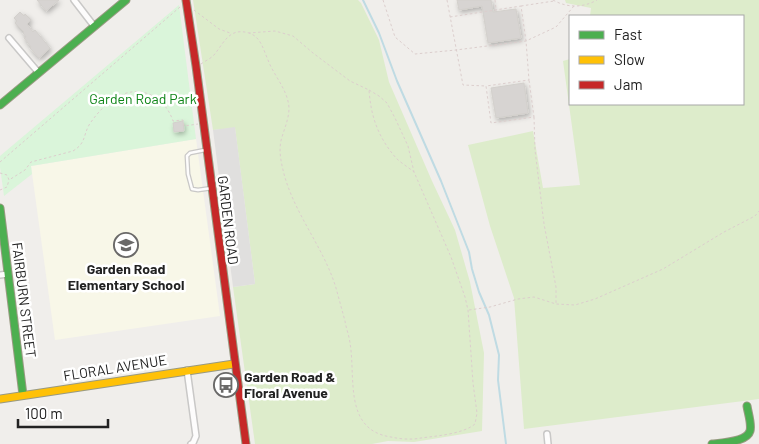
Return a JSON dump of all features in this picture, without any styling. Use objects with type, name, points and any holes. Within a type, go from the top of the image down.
[{"type":"street","points":[[74,0],[94,26]]},
{"type":"street","points":[[0,105],[126,0]]},
{"type":"street","name":"GARDEN ROAD","points":[[186,2],[246,444]]},
{"type":"street","points":[[9,38],[38,72]]},
{"type":"street","name":"FAIRBURN STREET","points":[[0,208],[4,274],[23,395]]},
{"type":"street","name":"FLORAL AVENUE","points":[[0,399],[234,364]]},
{"type":"street","points":[[187,370],[196,431],[196,436],[192,443]]},
{"type":"street","points":[[712,444],[740,440],[748,434],[750,430],[747,406]]},
{"type":"street","points":[[547,434],[548,444]]},
{"type":"lane","points":[[207,150],[190,153],[187,156],[188,174],[192,189],[212,188]]},
{"type":"path","points":[[383,0],[395,37],[416,54],[526,41],[556,27],[574,6]]},
{"type":"path","points":[[447,0],[463,85],[486,86],[529,80]]},
{"type":"path","points":[[495,0],[496,10]]},
{"type":"path","points":[[450,16],[553,0],[565,6],[588,5],[596,0]]},
{"type":"path","points":[[0,162],[186,2],[219,29],[231,34]]},
{"type":"path","points":[[520,6],[526,41],[534,117],[535,150],[544,224],[556,286],[556,304]]},
{"type":"path","points":[[196,66],[213,56],[231,34],[275,31],[293,36],[350,81],[379,96],[386,104],[408,146],[414,172],[451,257],[465,297],[468,310],[477,413],[475,424],[471,428],[417,439],[399,439],[383,436],[361,421],[355,405],[350,343],[336,288],[328,264],[296,205],[284,175],[279,151],[281,138],[287,123],[289,108],[287,96],[268,60],[263,46],[258,39],[249,33]]},
{"type":"path","points":[[486,86],[491,123],[534,117]]},
{"type":"path","points":[[369,90],[376,127],[397,159],[414,172]]},
{"type":"path","points":[[0,190],[7,187],[9,180],[25,170],[31,162],[76,149],[84,140],[90,124],[106,105],[116,97],[126,93],[139,92],[152,96],[165,106],[173,121],[183,120],[184,126],[203,124]]},
{"type":"path","points":[[0,174],[7,175],[9,180]]},
{"type":"path","points":[[755,216],[759,211]]},
{"type":"path","points":[[468,310],[490,307],[518,298],[534,297],[556,304],[575,305],[595,299],[663,269],[724,232],[759,215]]},
{"type":"shaded area","points":[[235,127],[255,284],[233,287],[213,130]]},
{"type":"shaded area","name":"Garden Road Elementary School","points":[[196,139],[220,316],[55,340],[31,166]]},
{"type":"green space","points":[[193,0],[358,0],[361,3],[379,40],[389,82],[455,230],[470,282],[484,353],[482,431],[414,442],[255,444],[233,287],[255,284],[235,128],[213,130]]},
{"type":"green space","points":[[565,0],[759,0],[759,399],[524,429],[514,298],[490,226],[468,145],[533,131],[543,188],[580,185],[569,105],[744,105],[744,15],[590,15],[591,8],[566,3]]},
{"type":"green space","name":"Garden Road Park","points":[[179,5],[196,139],[31,166],[32,174],[4,196],[0,156]]},
{"type":"green space","points":[[569,59],[569,105],[563,61]]},
{"type":"building","points":[[37,0],[59,0],[46,11]]},
{"type":"building","points":[[457,0],[491,0],[493,12],[516,9],[521,38],[488,43],[482,6],[459,10]]},
{"type":"building","points":[[20,12],[31,20],[27,24],[33,32],[35,30],[50,48],[39,58],[24,38],[26,37],[24,32],[15,23],[17,21],[14,18]]},
{"type":"building","points":[[524,83],[528,113],[496,118],[491,88]]},
{"type":"building","points":[[183,121],[184,131],[174,132],[173,123]]},
{"type":"waterway","points":[[363,0],[379,33],[397,81],[441,181],[469,252],[472,269],[489,315],[499,355],[498,380],[506,444]]},
{"type":"traffic: fast","points":[[0,105],[126,0]]},
{"type":"traffic: fast","points":[[0,208],[23,395]]},
{"type":"traffic: fast","points":[[712,444],[739,440],[748,435],[751,425],[747,406]]},
{"type":"traffic: slow","points":[[0,399],[234,364]]},
{"type":"traffic: jam","points":[[186,0],[246,444]]},
{"type":"place","name":"Garden Road Elementary School","points":[[126,245]]},
{"type":"place","name":"Garden Road & Floral Avenue","points":[[226,385]]}]
